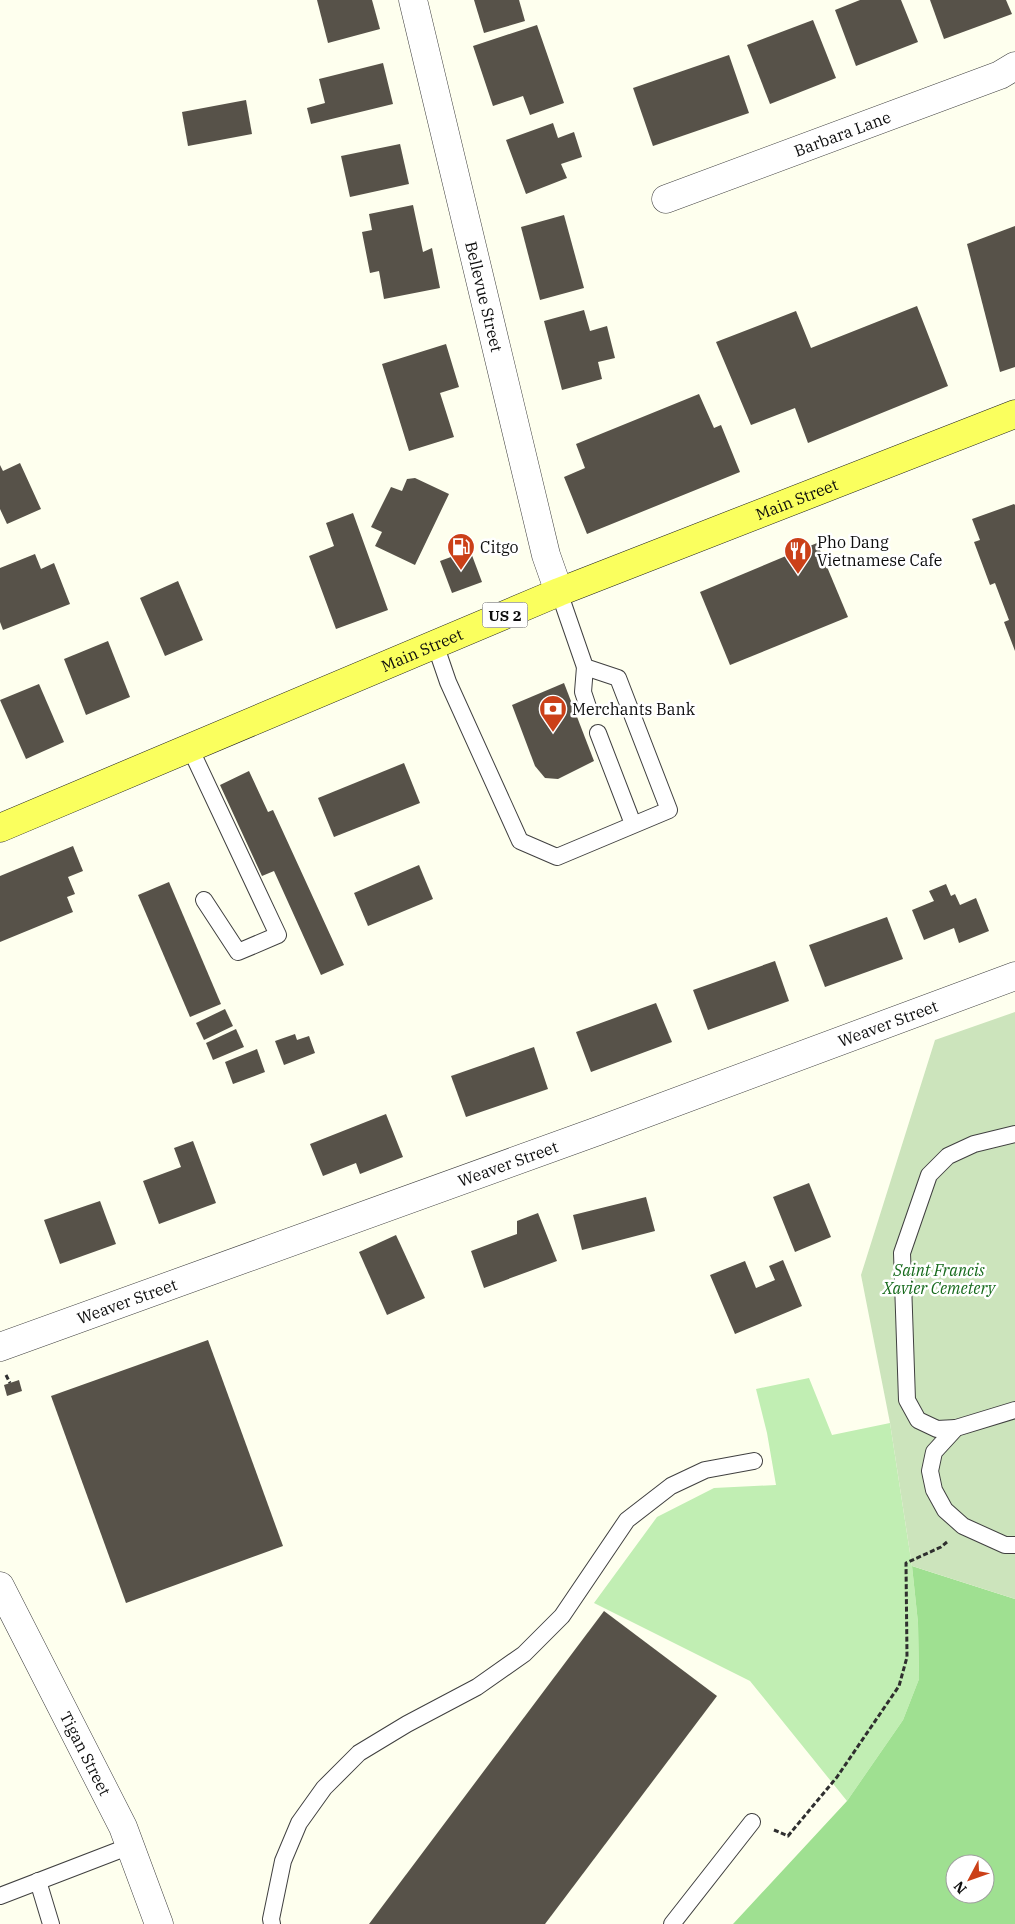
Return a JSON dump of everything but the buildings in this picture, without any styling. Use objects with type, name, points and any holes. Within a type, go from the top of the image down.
[{"type":"main road","name":"Main Street","points":[[0,828],[559,592],[1015,414]]},
{"type":"street","name":"Bellevue Street","points":[[413,0],[546,555],[559,592]]},
{"type":"street","name":"Barbara Lane","points":[[666,199],[1000,75],[1015,66]]},
{"type":"street","name":"Weaver Street","points":[[0,1347],[561,1145],[1015,976]]},
{"type":"street","name":"Tigan Street","points":[[0,1586],[123,1827],[159,1924]]},
{"type":"lane","points":[[559,592],[585,667],[582,692],[588,707]]},
{"type":"lane","points":[[434,644],[448,682],[520,841],[557,856],[669,810],[618,678],[585,667]]},
{"type":"lane","points":[[598,733],[633,824]]},
{"type":"lane","points":[[190,748],[278,935],[238,952],[204,900]]},
{"type":"lane","points":[[1015,1134],[974,1144],[948,1156],[929,1174],[902,1253],[908,1400],[918,1420],[937,1429],[956,1428],[1015,1410]]},
{"type":"lane","points":[[956,1428],[934,1452],[930,1471],[934,1490],[945,1510],[963,1526],[1005,1545],[1015,1545]]},
{"type":"lane","points":[[272,1924],[271,1919],[282,1861],[299,1822],[324,1788],[359,1754],[407,1724],[477,1687],[524,1654],[562,1616],[627,1520],[671,1486],[705,1470],[754,1461]]},
{"type":"lane","points":[[672,1924],[752,1822]]},
{"type":"lane","points":[[0,1896],[130,1846]]},
{"type":"lane","points":[[38,1881],[51,1924]]},
{"type":"path","points":[[5,1374],[10,1383]]},
{"type":"path","points":[[752,1822],[788,1836],[837,1777],[899,1686],[907,1658],[906,1564],[941,1548],[963,1526]]},
{"type":"green space","name":"Saint Francis Xavier Cemetery","points":[[1015,1012],[1015,1599],[912,1566],[890,1423],[861,1275],[935,1040]]},
{"type":"green space","points":[[809,1378],[832,1435],[890,1423],[912,1566],[918,1623],[919,1679],[903,1720],[847,1801],[750,1681],[594,1603],[657,1517],[714,1488],[776,1485],[767,1433],[756,1389]]},
{"type":"green space","points":[[912,1566],[1015,1599],[1015,1924],[733,1924],[847,1801],[903,1720],[919,1679],[918,1623]]},
{"type":"place","name":"Citgo","points":[[461,571]]},
{"type":"place","name":"Pho Dang Vietnamese Cafe","points":[[798,575]]},
{"type":"place","name":"Merchants Bank","points":[[553,733]]}]
